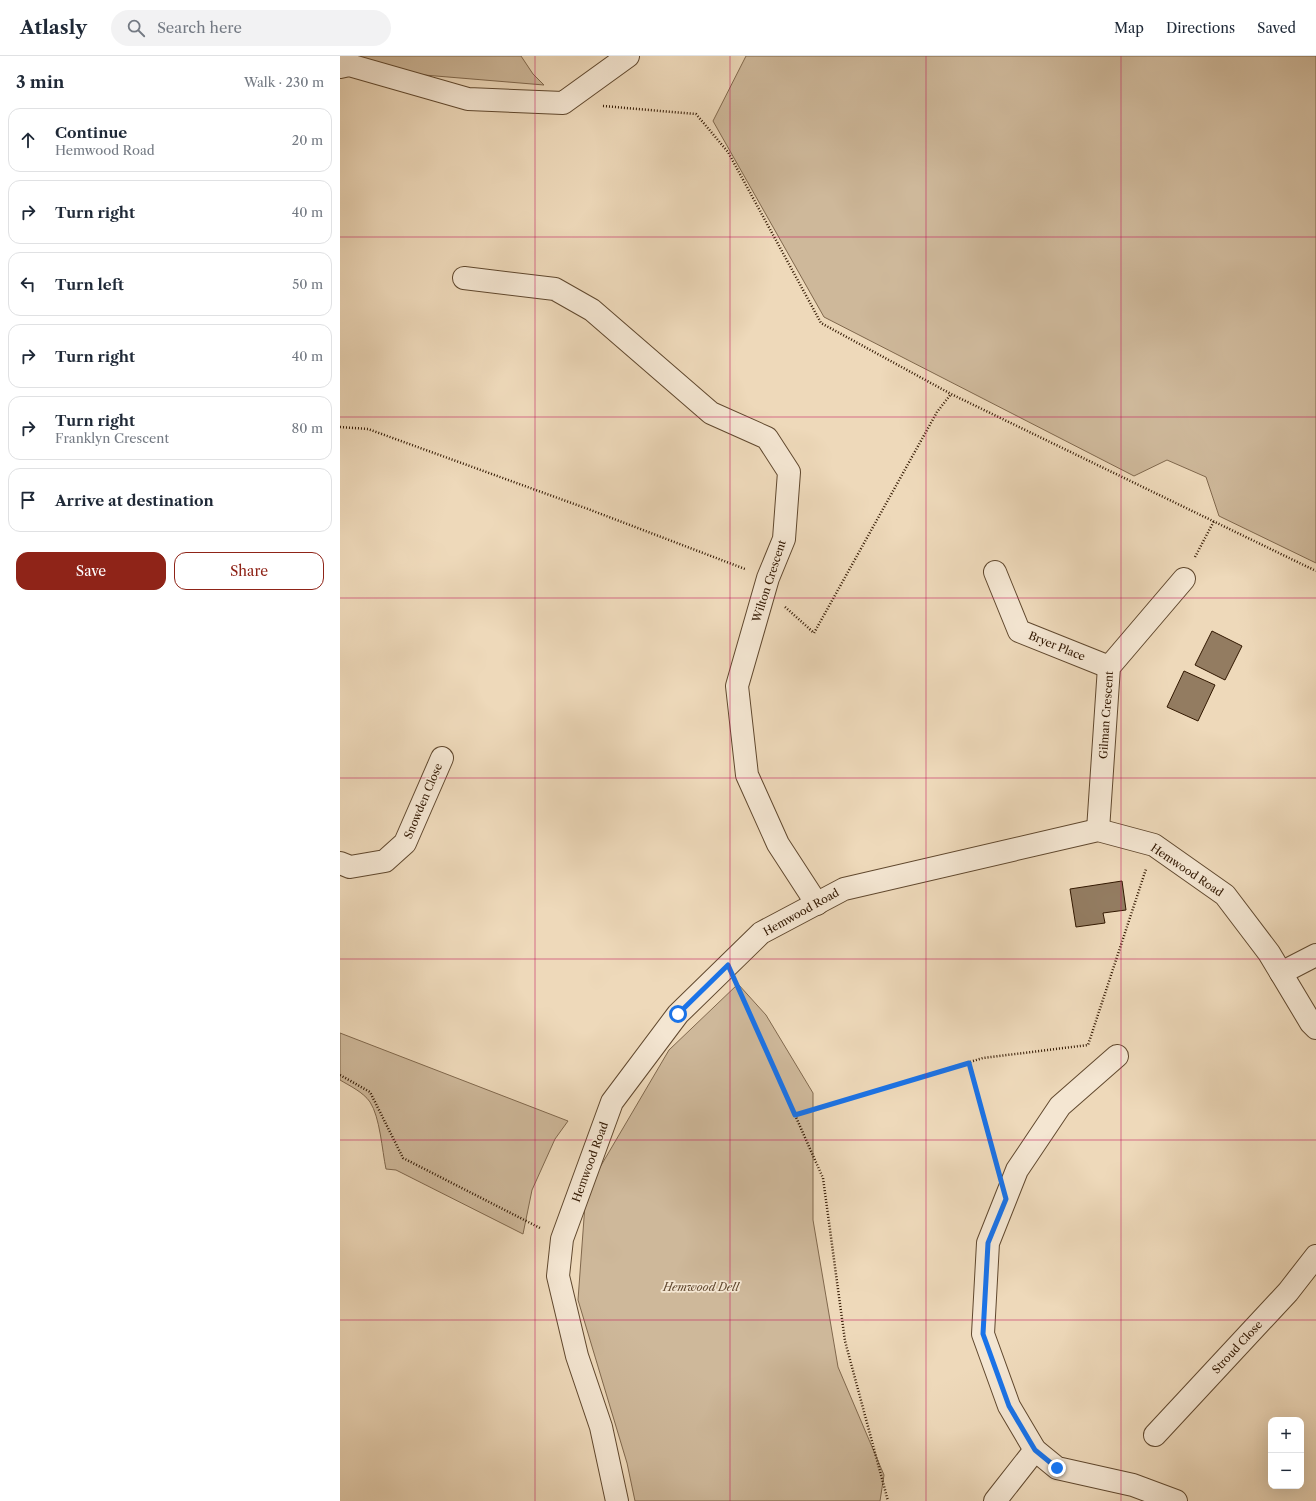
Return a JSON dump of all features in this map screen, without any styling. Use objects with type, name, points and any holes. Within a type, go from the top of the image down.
[{"type":"street","points":[[340,67],[349,65],[468,99],[563,103],[628,56]]},
{"type":"street","name":"Wilton Crescent","points":[[464,278],[555,289],[592,310],[711,413],[767,438],[789,472],[784,539],[767,584],[737,686],[747,775],[778,844],[817,904]]},
{"type":"street","name":"Bryer Place","points":[[995,572],[1019,630],[1109,667]]},
{"type":"street","name":"Gilman Crescent","points":[[1098,830],[1109,667],[1184,579]]},
{"type":"street","name":"Snowden Close","points":[[340,862],[350,867],[385,861],[405,843],[442,758]]},
{"type":"street","name":"Hemwood Road","points":[[617,1501],[601,1427],[576,1356],[558,1276],[562,1239],[612,1102],[678,1014],[761,933],[844,889],[1098,830],[1154,845],[1225,895],[1269,953],[1311,1023],[1316,1028]]},
{"type":"street","points":[[1281,973],[1316,955]]},
{"type":"street","points":[[1117,1056],[1060,1106],[1018,1170],[988,1243],[983,1334],[1009,1406],[1035,1450],[1057,1468],[1133,1486],[1176,1501]]},
{"type":"street","name":"Stroud Close","points":[[1155,1435],[1288,1292],[1316,1256]]},
{"type":"street","points":[[995,1501],[1035,1450]]},
{"type":"path","points":[[602,106],[696,114],[728,152],[822,322],[951,394],[1316,571]]},
{"type":"path","points":[[340,427],[368,429],[595,512],[767,584],[814,633],[937,412],[951,394]]},
{"type":"path","points":[[1184,579],[1214,521]]},
{"type":"path","points":[[795,1115],[984,1058],[1088,1045],[1154,845]]},
{"type":"path","points":[[728,965],[823,1178],[845,1341],[888,1501]]},
{"type":"path","points":[[969,1063],[996,1161]]},
{"type":"path","points":[[340,1075],[370,1092],[403,1158],[562,1239]]},
{"type":"green space","points":[[340,56],[521,56],[533,74],[544,85],[340,68]]},
{"type":"green space","points":[[746,56],[1316,56],[1316,563],[1219,516],[1206,477],[1167,460],[1134,476],[824,317],[713,121]]},
{"type":"green space","name":"Hemwood Dell","points":[[738,984],[766,1015],[813,1093],[813,1220],[838,1367],[884,1475],[880,1501],[635,1501],[627,1463],[578,1300],[586,1191],[669,1050]]},
{"type":"green space","points":[[340,1033],[568,1121],[555,1139],[532,1190],[523,1234],[396,1170],[386,1169],[376,1116],[370,1102],[364,1095],[340,1080]]},
{"type":"building","points":[[1212,631],[1242,646],[1225,680],[1195,665]]},
{"type":"building","points":[[1184,671],[1215,685],[1198,721],[1167,707]]},
{"type":"building","points":[[1122,881],[1126,910],[1103,913],[1105,923],[1076,927],[1070,889]]},
{"type":"route","points":[[678,1014],[728,965],[795,1115],[969,1063],[1006,1199],[988,1243],[983,1334],[1009,1406],[1035,1450],[1057,1468]]}]
